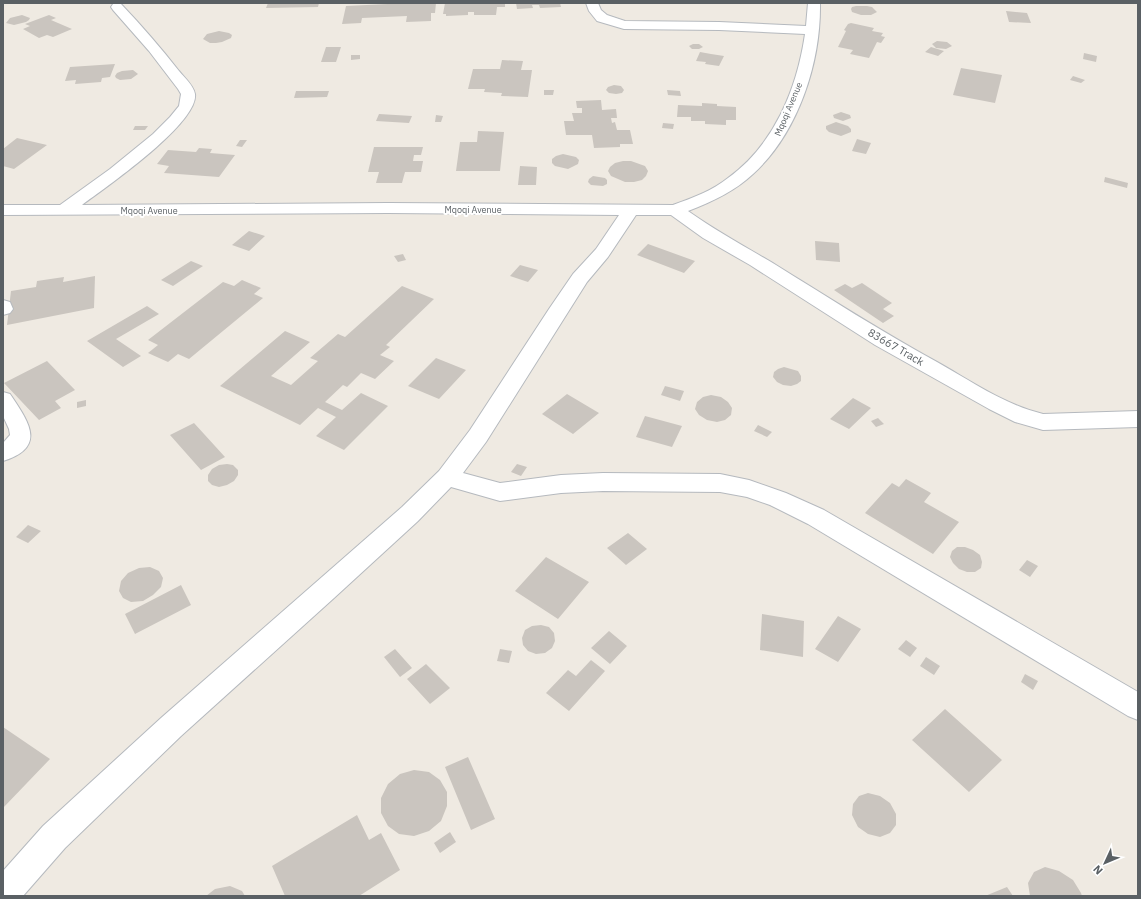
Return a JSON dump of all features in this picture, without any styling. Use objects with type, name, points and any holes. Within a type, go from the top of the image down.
[{"type":"street","points":[[592,3],[595,11],[602,18],[624,25],[719,26],[811,30]]},
{"type":"street","name":"Mqoqi Avenue","points":[[3,210],[388,208],[675,210],[693,204],[721,191],[759,161],[776,138],[799,88],[807,58],[814,3]]},
{"type":"street","points":[[65,209],[156,141],[178,118],[187,106],[188,94],[180,82],[155,48],[117,7]]},
{"type":"street","points":[[3,895],[54,838],[171,727],[325,591],[410,514],[447,477],[478,436],[580,278],[602,253],[631,210]]},
{"type":"street","name":"83667 Track","points":[[675,210],[709,234],[756,261],[882,340],[996,404],[1023,417],[1043,422],[1138,419]]},
{"type":"street","points":[[3,399],[21,428],[21,437],[17,444],[3,453]]},
{"type":"street","points":[[447,477],[500,492],[561,484],[603,482],[720,483],[749,489],[778,499],[816,518],[1138,707]]},
{"type":"building","points":[[268,3],[319,3],[318,7],[266,8]]},
{"type":"building","points":[[436,3],[435,13],[431,13],[431,21],[406,22],[407,16],[362,18],[361,23],[342,24],[346,6]]},
{"type":"building","points":[[445,3],[505,3],[505,7],[497,7],[496,15],[474,15],[474,12],[468,12],[468,15],[446,16],[446,14],[443,14]]},
{"type":"building","points":[[516,3],[560,3],[561,7],[540,8],[539,5],[532,5],[533,8],[517,9]]},
{"type":"building","points":[[852,7],[872,7],[877,12],[871,15],[861,15],[852,12]]},
{"type":"building","points":[[1006,11],[1027,13],[1031,23],[1009,22]]},
{"type":"building","points":[[22,15],[30,18],[29,20],[14,25],[6,23],[10,18]]},
{"type":"building","points":[[49,15],[56,18],[51,20],[72,29],[53,37],[47,35],[39,38],[23,29],[30,26],[25,24]]},
{"type":"building","points":[[851,23],[874,28],[872,31],[883,33],[881,36],[885,37],[881,43],[877,42],[869,58],[850,54],[853,50],[838,47],[846,31],[844,30],[848,24]]},
{"type":"building","points":[[219,31],[229,33],[232,35],[231,38],[216,43],[210,43],[203,39],[207,34]]},
{"type":"building","points":[[937,41],[947,42],[952,46],[946,49],[936,48],[932,44]]},
{"type":"building","points":[[699,44],[703,47],[699,49],[692,49],[689,46]]},
{"type":"building","points":[[326,47],[341,47],[336,62],[321,62]]},
{"type":"building","points":[[931,47],[944,51],[938,56],[925,52]]},
{"type":"building","points":[[700,52],[724,56],[719,66],[705,64],[706,62],[696,61]]},
{"type":"building","points":[[1084,53],[1097,56],[1096,62],[1083,59]]},
{"type":"building","points":[[351,55],[360,55],[360,59],[351,60]]},
{"type":"building","points":[[502,60],[523,61],[521,70],[532,70],[528,97],[501,96],[502,93],[484,92],[485,89],[468,89],[473,69],[500,69]]},
{"type":"building","points":[[115,64],[110,77],[102,78],[101,82],[75,84],[76,80],[65,81],[70,67]]},
{"type":"building","points":[[961,68],[1002,75],[995,103],[953,95]]},
{"type":"building","points":[[133,70],[138,74],[131,79],[120,80],[115,76],[117,73],[122,71]]},
{"type":"building","points":[[1073,76],[1085,80],[1081,83],[1070,80]]},
{"type":"building","points":[[614,85],[621,86],[624,90],[622,93],[609,93],[606,90],[608,87]]},
{"type":"building","points":[[544,90],[554,90],[553,95],[544,95]]},
{"type":"building","points":[[667,90],[680,91],[681,96],[668,95]]},
{"type":"building","points":[[296,91],[329,91],[327,97],[294,98]]},
{"type":"building","points":[[601,100],[602,110],[616,109],[617,118],[611,118],[612,123],[615,122],[617,130],[630,130],[633,144],[620,144],[620,147],[594,148],[592,135],[566,135],[564,121],[574,121],[572,113],[582,113],[582,108],[577,108],[576,101]]},
{"type":"building","points":[[702,103],[717,104],[717,106],[736,107],[736,120],[726,120],[726,125],[705,124],[705,121],[691,121],[691,117],[677,117],[678,105],[702,106]]},
{"type":"building","points":[[841,112],[850,115],[851,118],[843,121],[834,118],[833,115]]},
{"type":"building","points":[[379,114],[412,116],[409,123],[376,121]]},
{"type":"building","points":[[436,115],[443,116],[441,122],[435,122]]},
{"type":"building","points":[[836,122],[848,126],[851,129],[851,132],[841,136],[829,132],[826,129],[826,126]]},
{"type":"building","points":[[663,123],[674,124],[673,129],[662,128]]},
{"type":"building","points":[[135,126],[148,126],[145,130],[133,130]]},
{"type":"building","points":[[478,131],[504,132],[500,171],[456,171],[460,142],[477,142]]},
{"type":"building","points":[[17,138],[47,145],[14,169],[3,166],[3,149]]},
{"type":"building","points":[[857,139],[871,143],[866,154],[852,151]]},
{"type":"building","points":[[240,140],[247,140],[242,147],[236,146]]},
{"type":"building","points":[[374,147],[423,147],[421,155],[414,155],[413,161],[423,161],[421,172],[405,172],[402,183],[376,183],[379,172],[368,172]]},
{"type":"building","points":[[199,148],[212,149],[210,153],[235,155],[219,177],[164,173],[169,166],[157,164],[168,150],[196,152]]},
{"type":"building","points":[[563,154],[576,157],[579,160],[578,164],[568,169],[555,166],[552,163],[552,159]]},
{"type":"building","points":[[631,161],[645,166],[648,171],[646,176],[642,180],[625,182],[611,176],[608,171],[610,167],[615,163]]},
{"type":"building","points":[[520,166],[537,167],[536,185],[518,185]]},
{"type":"building","points":[[593,176],[605,178],[607,180],[607,184],[603,186],[591,185],[588,182]]},
{"type":"building","points":[[1105,177],[1128,183],[1127,188],[1104,182]]},
{"type":"building","points":[[249,231],[265,236],[249,251],[232,245]]},
{"type":"building","points":[[815,241],[839,243],[840,262],[816,260]]},
{"type":"building","points":[[648,244],[695,261],[684,273],[637,255]]},
{"type":"building","points":[[403,254],[406,260],[398,262],[394,256]]},
{"type":"building","points":[[191,261],[203,266],[173,286],[161,280]]},
{"type":"building","points":[[520,265],[538,270],[528,282],[510,276]]},
{"type":"building","points":[[95,276],[94,308],[7,325],[11,291],[36,287],[37,281],[64,277],[63,282]]},
{"type":"building","points":[[242,280],[261,288],[254,294],[263,298],[189,359],[178,354],[168,362],[148,353],[158,345],[148,340],[223,282],[234,286]]},
{"type":"building","points":[[862,283],[892,303],[883,309],[894,316],[883,323],[834,290],[845,284],[852,288]]},
{"type":"building","points":[[402,286],[434,299],[386,345],[390,347],[380,355],[394,361],[375,379],[361,373],[347,387],[343,385],[325,402],[342,410],[361,393],[388,406],[344,450],[316,436],[336,417],[318,408],[300,425],[220,386],[285,331],[310,342],[271,376],[291,385],[318,361],[310,358],[338,334],[345,337]]},
{"type":"building","points":[[147,306],[159,314],[116,339],[141,356],[123,367],[87,341]]},
{"type":"building","points":[[436,358],[466,370],[439,399],[408,386]]},
{"type":"building","points":[[47,361],[75,390],[55,401],[61,408],[39,420],[4,383]]},
{"type":"building","points":[[784,367],[798,371],[801,376],[801,381],[791,386],[783,385],[777,382],[773,377],[774,372]]},
{"type":"building","points":[[665,386],[684,391],[680,401],[661,395]]},
{"type":"building","points":[[567,394],[599,413],[573,434],[542,414]]},
{"type":"building","points":[[711,395],[721,397],[728,402],[732,408],[731,415],[725,420],[717,422],[707,420],[699,415],[695,409],[697,402],[703,397]]},
{"type":"building","points":[[853,398],[871,408],[849,429],[830,419]]},
{"type":"building","points":[[86,400],[86,406],[77,408],[77,402]]},
{"type":"building","points":[[645,416],[682,426],[672,447],[636,437]]},
{"type":"building","points":[[878,418],[884,424],[876,427],[871,421]]},
{"type":"building","points":[[194,423],[225,457],[201,470],[170,435]]},
{"type":"building","points":[[758,425],[772,432],[767,437],[754,431]]},
{"type":"building","points":[[517,464],[527,467],[521,476],[511,472]]},
{"type":"building","points":[[219,465],[233,465],[238,470],[238,475],[234,481],[219,487],[212,485],[208,481],[208,475],[212,469]]},
{"type":"building","points":[[906,479],[931,493],[924,502],[959,522],[933,554],[865,513],[892,483],[899,487]]},
{"type":"building","points":[[28,525],[41,531],[28,543],[16,537]]},
{"type":"building","points":[[628,533],[647,549],[626,565],[607,548]]},
{"type":"building","points":[[957,547],[965,547],[980,555],[982,562],[981,568],[975,572],[967,572],[959,569],[950,557],[952,551]]},
{"type":"building","points":[[546,557],[589,582],[558,619],[515,591]]},
{"type":"building","points":[[1027,560],[1038,566],[1030,577],[1019,570]]},
{"type":"building","points":[[150,567],[159,571],[163,578],[161,587],[153,595],[143,601],[131,602],[123,598],[119,591],[121,581],[128,573],[139,568]]},
{"type":"building","points":[[181,585],[191,605],[135,634],[125,614]]},
{"type":"building","points":[[762,614],[804,621],[803,657],[760,650]]},
{"type":"building","points":[[838,616],[861,629],[838,662],[815,649]]},
{"type":"building","points":[[541,625],[549,627],[554,633],[555,641],[552,648],[545,653],[536,654],[528,651],[523,645],[522,638],[525,630],[532,626]]},
{"type":"building","points":[[609,631],[627,646],[610,664],[591,648]]},
{"type":"building","points":[[906,640],[917,648],[910,657],[898,649]]},
{"type":"building","points":[[395,649],[412,668],[400,677],[384,657]]},
{"type":"building","points":[[500,649],[512,651],[509,663],[497,661]]},
{"type":"building","points":[[926,657],[940,666],[934,675],[920,666]]},
{"type":"building","points":[[591,660],[605,671],[569,711],[546,693],[568,670],[576,676]]},
{"type":"building","points":[[426,664],[450,688],[430,704],[407,679]]},
{"type":"building","points":[[1025,674],[1038,681],[1033,690],[1021,682]]},
{"type":"building","points":[[945,709],[1002,760],[969,792],[912,740]]},
{"type":"building","points":[[3,727],[50,759],[3,808]]},
{"type":"building","points":[[468,757],[495,819],[471,830],[445,767]]},
{"type":"building","points":[[414,770],[429,772],[440,780],[447,792],[447,806],[441,821],[429,831],[414,836],[399,834],[388,826],[381,813],[381,798],[388,784],[400,774]]},
{"type":"building","points":[[868,793],[880,796],[890,803],[896,814],[896,825],[890,833],[880,837],[868,834],[858,827],[852,815],[853,804],[859,796]]},
{"type":"building","points":[[357,815],[369,840],[381,833],[400,870],[359,896],[285,896],[272,866]]},
{"type":"building","points":[[450,832],[456,842],[440,853],[434,843]]},
{"type":"building","points":[[1045,867],[1059,871],[1073,880],[1082,896],[1030,896],[1028,883],[1034,872]]},
{"type":"building","points":[[230,886],[242,891],[245,896],[206,896],[215,889]]},
{"type":"building","points":[[1007,887],[1013,896],[985,896]]}]
